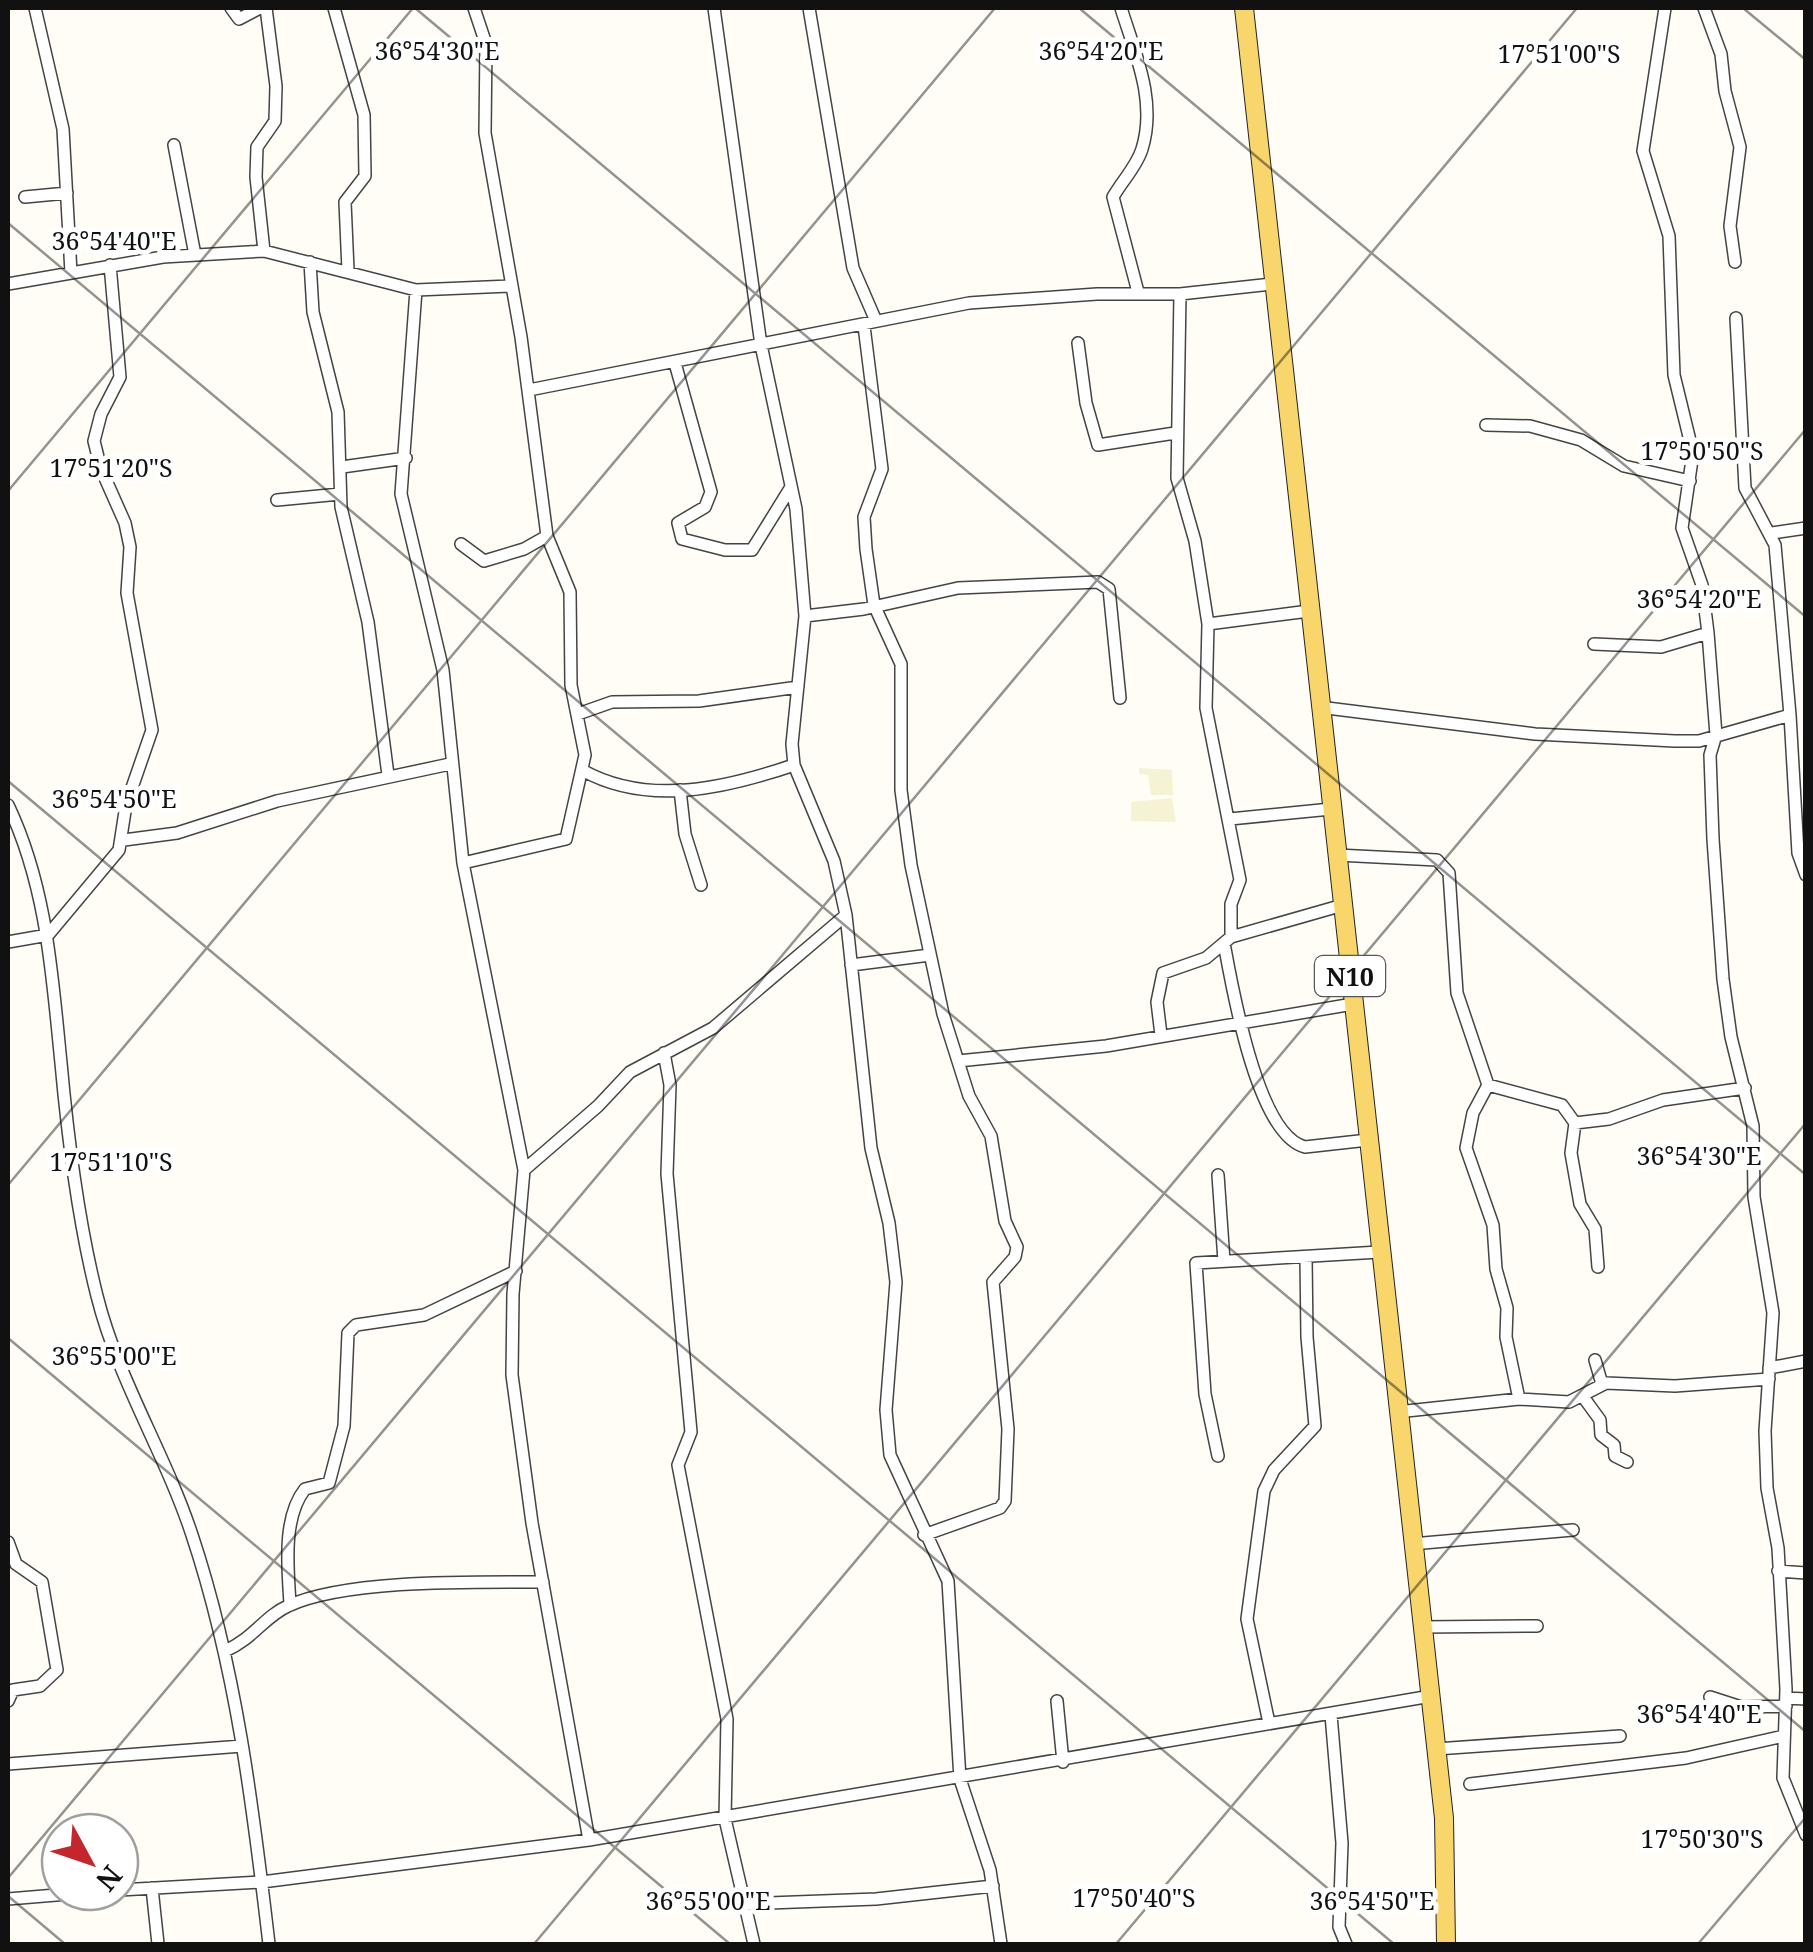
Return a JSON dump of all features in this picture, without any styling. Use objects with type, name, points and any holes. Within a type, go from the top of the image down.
[{"type":"main road","name":"N10","points":[[1244,8],[1431,1696],[1447,1874],[1446,1944]]},
{"type":"street","points":[[35,8],[60,109],[71,272]]},
{"type":"street","points":[[231,8],[238,19],[263,8],[276,86],[275,121],[258,148],[256,178],[264,250]]},
{"type":"street","points":[[334,8],[364,115],[366,176],[348,192],[343,220],[348,270]]},
{"type":"street","points":[[462,863],[566,839],[585,746],[572,685],[569,586],[546,536],[529,390],[485,133],[486,44],[474,8]]},
{"type":"street","points":[[714,8],[761,345],[792,486],[805,616],[794,765],[834,862],[846,915],[871,1148],[889,1223],[896,1282],[886,1410],[890,1455],[950,1590],[960,1779],[993,1886],[1001,1944]]},
{"type":"street","points":[[809,8],[854,268],[870,324],[882,460],[878,483],[864,516],[874,604],[901,664],[901,790],[930,955],[969,1096],[991,1136],[1005,1222],[1017,1247],[1015,1258],[993,1282],[1008,1429],[1005,1501],[1000,1508],[924,1535]]},
{"type":"street","points":[[1121,8],[1146,91],[1148,114],[1142,150],[1113,197],[1138,292]]},
{"type":"street","points":[[1665,8],[1642,150],[1668,236],[1674,375],[1689,429],[1690,481],[1683,536],[1702,584],[1708,633],[1716,735],[1710,768],[1723,979],[1731,1037],[1753,1126],[1754,1197],[1773,1313],[1767,1488],[1778,1571],[1786,1702],[1783,1778],[1806,1834]]},
{"type":"street","points":[[1704,8],[1721,54],[1724,92],[1740,147],[1730,226],[1735,262]]},
{"type":"street","points":[[174,146],[195,255]]},
{"type":"street","points":[[25,196],[67,194]]},
{"type":"street","points":[[8,284],[110,265],[264,250],[416,290],[512,286]]},
{"type":"street","points":[[310,262],[313,312],[338,412],[340,494],[368,622],[388,775]]},
{"type":"street","points":[[8,942],[48,935],[124,840],[126,805],[142,767],[152,722],[127,593],[130,547],[126,523],[101,469],[94,441],[101,414],[120,377],[110,265]]},
{"type":"street","points":[[529,390],[968,304],[1138,292],[1180,294],[1272,284]]},
{"type":"street","points":[[416,290],[401,494],[443,670],[462,863],[524,1170],[512,1375],[542,1582],[589,1840]]},
{"type":"street","points":[[1180,294],[1177,478],[1194,541],[1208,624],[1206,708],[1240,880],[1231,904],[1228,940],[1240,1025],[1261,1094],[1295,1144],[1305,1147],[1368,1140]]},
{"type":"street","points":[[1736,318],[1744,488],[1772,532],[1790,715],[1798,853],[1806,875]]},
{"type":"street","points":[[1078,342],[1086,403],[1098,444],[1176,434]]},
{"type":"street","points":[[675,363],[711,492],[705,507],[678,523],[682,539],[725,550],[752,550],[792,486]]},
{"type":"street","points":[[1486,425],[1547,431],[1581,440],[1624,466],[1690,481]]},
{"type":"street","points":[[342,467],[406,458]]},
{"type":"street","points":[[276,500],[340,494]]},
{"type":"street","points":[[1772,532],[1806,528]]},
{"type":"street","points":[[461,544],[484,561],[524,549],[546,536]]},
{"type":"street","points":[[805,616],[958,588],[1104,584],[1110,598],[1120,698]]},
{"type":"street","points":[[1208,624],[1309,610]]},
{"type":"street","points":[[1594,644],[1661,647],[1708,633]]},
{"type":"street","points":[[578,714],[612,702],[699,702],[798,687]]},
{"type":"street","points":[[1319,707],[1535,734],[1675,741],[1699,741],[1790,715]]},
{"type":"street","points":[[124,840],[177,833],[276,801],[450,764]]},
{"type":"street","points":[[582,770],[648,793],[732,782],[794,765]]},
{"type":"street","points":[[680,790],[685,834],[702,885]]},
{"type":"street","points":[[8,805],[32,866],[48,935],[72,1156],[96,1293],[120,1370],[192,1534],[225,1651],[269,1944]]},
{"type":"street","points":[[1230,819],[1331,809]]},
{"type":"street","points":[[1336,855],[1437,860],[1444,866],[1451,891],[1457,993],[1488,1085],[1472,1113],[1466,1148],[1493,1224],[1496,1269],[1506,1308],[1506,1337],[1519,1399]]},
{"type":"street","points":[[1161,1035],[1157,1002],[1163,973],[1206,958],[1228,940],[1343,905]]},
{"type":"street","points":[[524,1170],[598,1106],[630,1072],[713,1028],[846,915]]},
{"type":"street","points":[[851,965],[930,955]]},
{"type":"street","points":[[958,1061],[1106,1046],[1353,1004]]},
{"type":"street","points":[[664,1054],[670,1085],[667,1174],[690,1432],[678,1465],[727,1719],[725,1819],[754,1944]]},
{"type":"street","points":[[1488,1085],[1562,1104],[1575,1123],[1571,1153],[1580,1204],[1596,1229],[1598,1268]]},
{"type":"street","points":[[1575,1123],[1609,1119],[1663,1100],[1746,1088]]},
{"type":"street","points":[[1218,1175],[1224,1261]]},
{"type":"street","points":[[1218,1456],[1205,1394],[1193,1270],[1196,1263],[1379,1252]]},
{"type":"street","points":[[1269,1724],[1247,1619],[1264,1492],[1274,1470],[1315,1426],[1306,1338],[1306,1258]]},
{"type":"street","points":[[290,1604],[288,1549],[298,1502],[305,1489],[329,1483],[340,1448],[348,1332],[356,1325],[424,1315],[516,1271]]},
{"type":"street","points":[[1596,1360],[1602,1384]]},
{"type":"street","points":[[1397,1412],[1519,1399],[1563,1402],[1584,1398],[1602,1384],[1660,1387],[1769,1374],[1806,1362]]},
{"type":"street","points":[[1584,1398],[1600,1420],[1601,1434],[1614,1445],[1616,1456],[1627,1462]]},
{"type":"street","points":[[1412,1544],[1573,1530]]},
{"type":"street","points":[[8,1542],[16,1564],[42,1582],[57,1670],[40,1686],[13,1690],[8,1701]]},
{"type":"street","points":[[1778,1571],[1806,1573]]},
{"type":"street","points":[[225,1651],[258,1632],[290,1604],[347,1590],[466,1581],[542,1582]]},
{"type":"street","points":[[1422,1627],[1537,1626]]},
{"type":"street","points":[[140,1889],[262,1882],[589,1840],[1063,1762],[1431,1696]]},
{"type":"street","points":[[1710,1697],[1741,1707],[1806,1699]]},
{"type":"street","points":[[1056,1701],[1063,1762]]},
{"type":"street","points":[[1331,1715],[1342,1843],[1339,1927],[1346,1944]]},
{"type":"street","points":[[1436,1749],[1620,1736]]},
{"type":"street","points":[[1470,1784],[1686,1758],[1784,1736]]},
{"type":"street","points":[[8,1764],[242,1746]]},
{"type":"street","points":[[1791,1805],[1806,1802]]},
{"type":"street","points":[[745,1904],[876,1899],[993,1886]]},
{"type":"street","points":[[152,1888],[158,1944]]},
{"type":"street","points":[[8,1899],[40,1896]]},
{"type":"shaded area","points":[[1139,768],[1172,770],[1173,795],[1151,795],[1148,775],[1139,774]]},
{"type":"shaded area","points":[[1172,798],[1176,822],[1131,821],[1131,802]]}]
